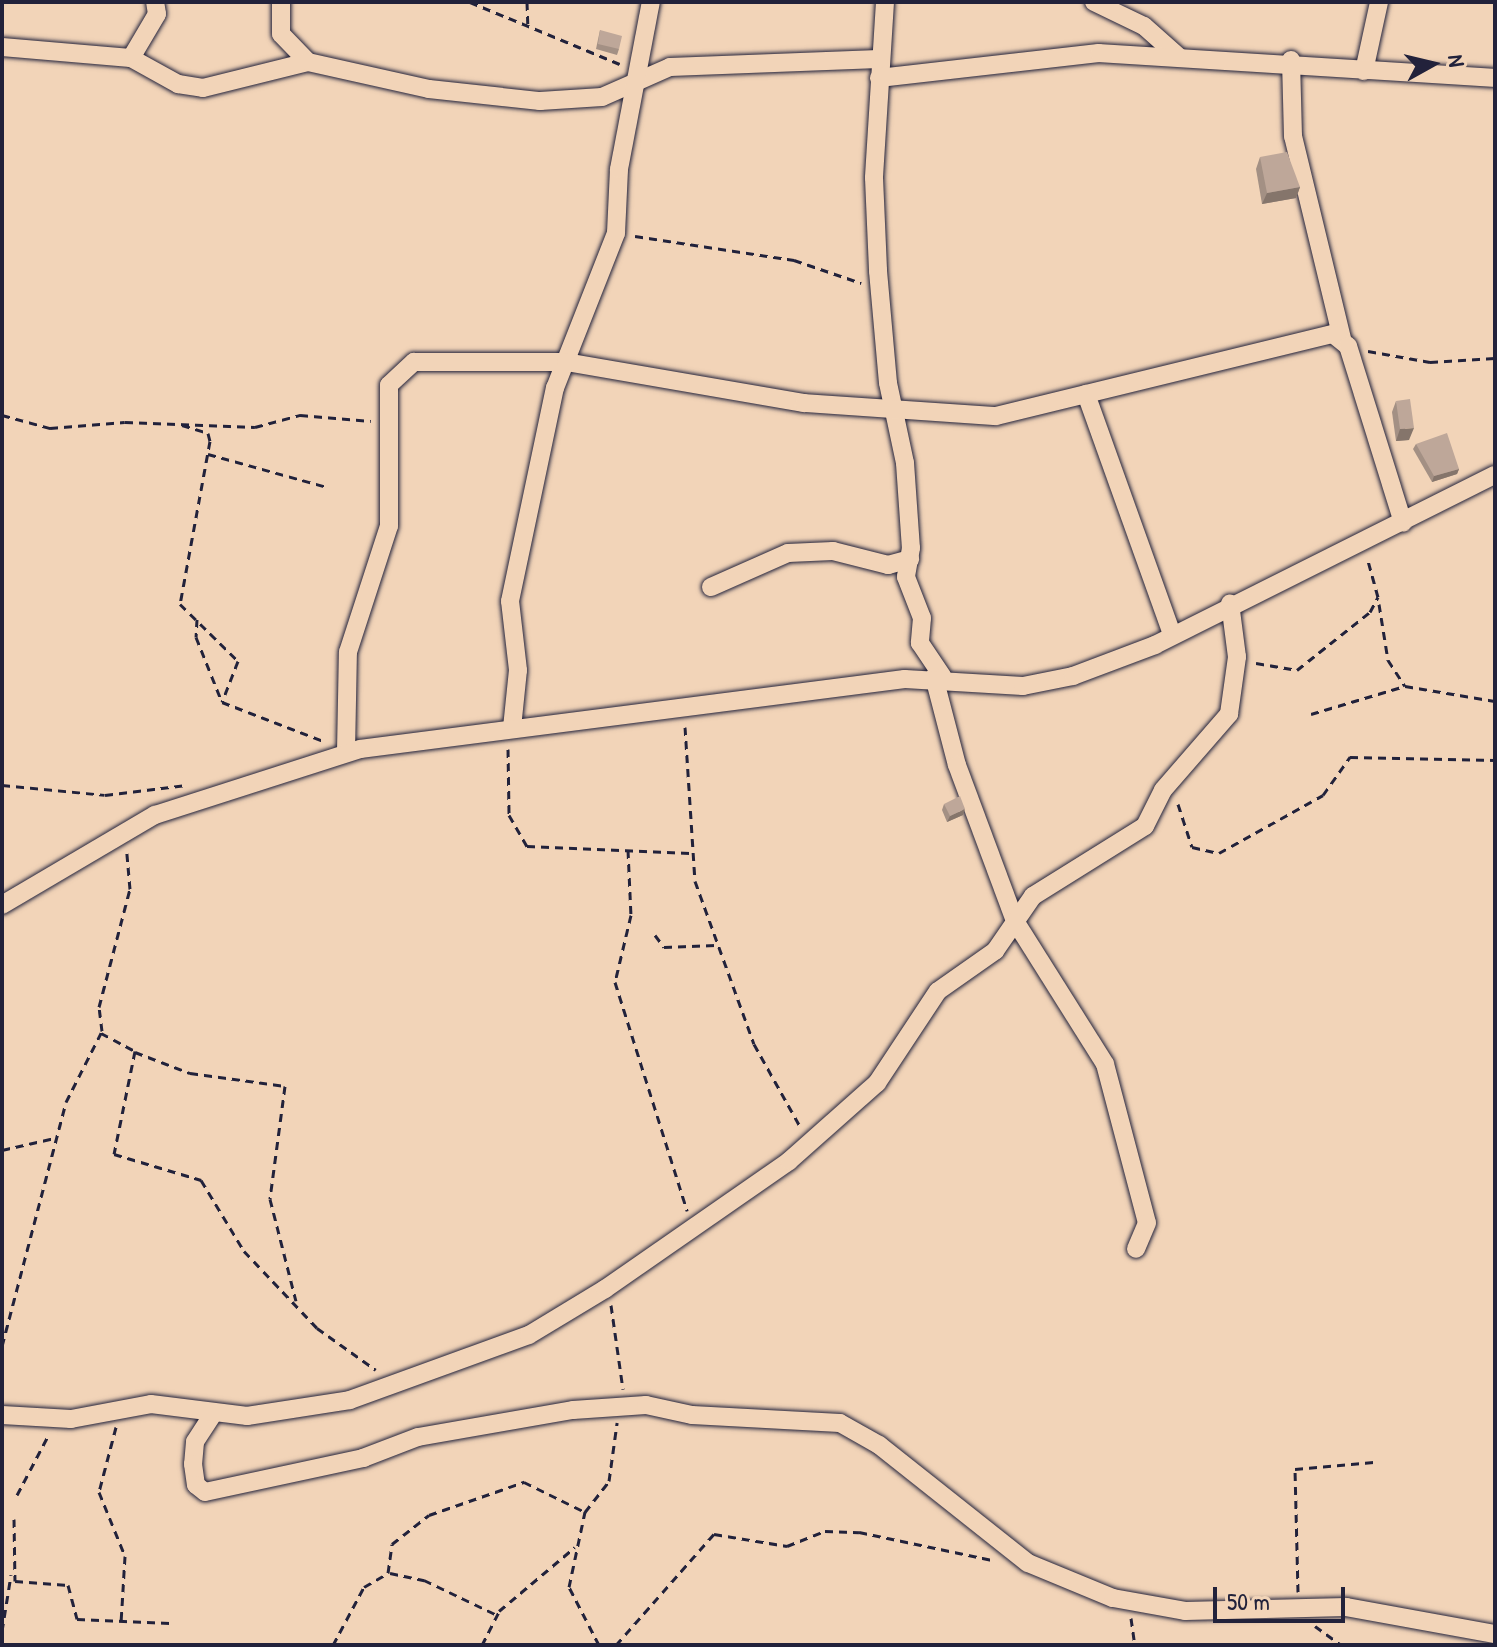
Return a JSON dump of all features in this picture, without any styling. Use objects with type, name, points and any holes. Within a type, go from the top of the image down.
[{"type":"street","points":[[131,58],[157,14],[155,2]]},
{"type":"street","points":[[281,2],[281,34],[308,62]]},
{"type":"street","points":[[512,728],[518,670],[509,609],[566,362],[604,274],[618,218],[635,78],[651,2]]},
{"type":"street","points":[[885,2],[879,59],[874,178],[890,393],[899,411],[910,559],[906,577],[922,618],[920,643],[938,676],[957,765],[1015,921],[1105,1064],[1147,1223],[1136,1249]]},
{"type":"street","points":[[1094,2],[1144,26],[1179,57]]},
{"type":"street","points":[[1364,71],[1379,2]]},
{"type":"street","points":[[2,47],[131,58],[178,84],[203,88],[308,62],[429,89],[540,101],[602,97],[635,78],[670,67],[728,61],[879,59]]},
{"type":"street","points":[[879,78],[1099,53],[1291,60],[1364,71],[1495,78]]},
{"type":"street","points":[[1291,60],[1293,136],[1345,343],[1403,523]]},
{"type":"street","points":[[346,750],[348,652],[389,526],[389,385],[414,362],[566,362],[804,403],[996,416],[1303,336],[1345,343]]},
{"type":"street","points":[[1086,394],[1172,634]]},
{"type":"street","points":[[2,905],[127,830],[200,797],[346,750],[512,728],[684,711],[938,676],[1037,685],[1172,634],[1362,538],[1403,523],[1495,475]]},
{"type":"street","points":[[711,587],[788,553],[833,551],[888,565],[910,559]]},
{"type":"street","points":[[2,1415],[59,1420],[112,1408],[171,1404],[213,1414],[350,1400],[529,1335],[609,1286],[694,1229],[809,1141],[877,1083],[938,991],[995,951],[1015,921],[1047,886],[1145,826],[1179,771],[1229,714],[1237,657],[1230,603]]},
{"type":"street","points":[[213,1414],[195,1442],[193,1464],[196,1485],[205,1492],[480,1423],[624,1408],[844,1424],[1028,1563],[1139,1605],[1185,1611],[1310,1608],[1425,1617],[1495,1634]]},
{"type":"path","points":[[470,2],[635,78]]},
{"type":"path","points":[[527,2],[528,28]]},
{"type":"path","points":[[618,218],[635,236],[794,260],[882,295]]},
{"type":"path","points":[[1345,343],[1430,362],[1495,358]]},
{"type":"path","points":[[2,415],[50,428],[178,424],[255,427],[300,415],[387,420]]},
{"type":"path","points":[[178,424],[210,434],[179,600],[238,661],[222,702]]},
{"type":"path","points":[[208,454],[327,487]]},
{"type":"path","points":[[1362,538],[1378,600],[1388,660],[1405,686]]},
{"type":"path","points":[[1237,657],[1283,673],[1297,670],[1378,600]]},
{"type":"path","points":[[197,619],[196,637],[222,702],[346,750]]},
{"type":"path","points":[[1311,714],[1405,686],[1495,701]]},
{"type":"path","points":[[684,711],[690,853],[716,945],[754,1044],[809,1141]]},
{"type":"path","points":[[489,731],[508,748],[509,815],[518,840],[690,853]]},
{"type":"path","points":[[1179,771],[1180,827],[1192,847],[1219,853],[1323,795],[1350,757],[1495,760]]},
{"type":"path","points":[[2,785],[105,795],[194,785]]},
{"type":"path","points":[[2,1346],[13,1325],[55,1138],[74,1081],[101,1033],[99,1007],[130,889],[127,830]]},
{"type":"path","points":[[628,850],[631,915],[615,982],[669,1171],[694,1229]]},
{"type":"path","points":[[655,935],[664,947],[716,945]]},
{"type":"path","points":[[101,1033],[135,1051],[190,1073],[285,1086],[270,1199],[297,1305]]},
{"type":"path","points":[[135,1051],[114,1154],[201,1180],[244,1251],[317,1328],[395,1384]]},
{"type":"path","points":[[2,1150],[55,1138]]},
{"type":"path","points":[[599,1645],[569,1592],[575,1547],[585,1512],[609,1481],[624,1408],[609,1286]]},
{"type":"path","points":[[112,1408],[117,1431],[99,1492],[125,1556],[121,1624]]},
{"type":"path","points":[[17,1495],[59,1420]]},
{"type":"path","points":[[1310,1608],[1294,1575],[1295,1469],[1374,1462]]},
{"type":"path","points":[[388,1573],[388,1552],[400,1536],[500,1485],[532,1482],[585,1512]]},
{"type":"path","points":[[2,1631],[4,1598],[12,1571],[14,1519]]},
{"type":"path","points":[[616,1645],[714,1534],[787,1546],[825,1531],[859,1532],[951,1557],[1028,1563]]},
{"type":"path","points":[[482,1645],[497,1615],[575,1547]]},
{"type":"path","points":[[12,1571],[15,1581],[68,1585],[77,1619],[121,1624],[170,1623]]},
{"type":"path","points":[[333,1645],[364,1587],[388,1573],[424,1580],[497,1615]]},
{"type":"building","points":[[600,30],[622,36],[619,49],[598,44]]},
{"type":"building","points":[[1287,152],[1300,187],[1267,193],[1260,157]]},
{"type":"building","points":[[1410,399],[1414,428],[1400,429],[1396,401]]},
{"type":"building","points":[[1447,433],[1459,469],[1434,476],[1416,444]]},
{"type":"building","points":[[960,796],[965,809],[950,816],[944,804]]}]
